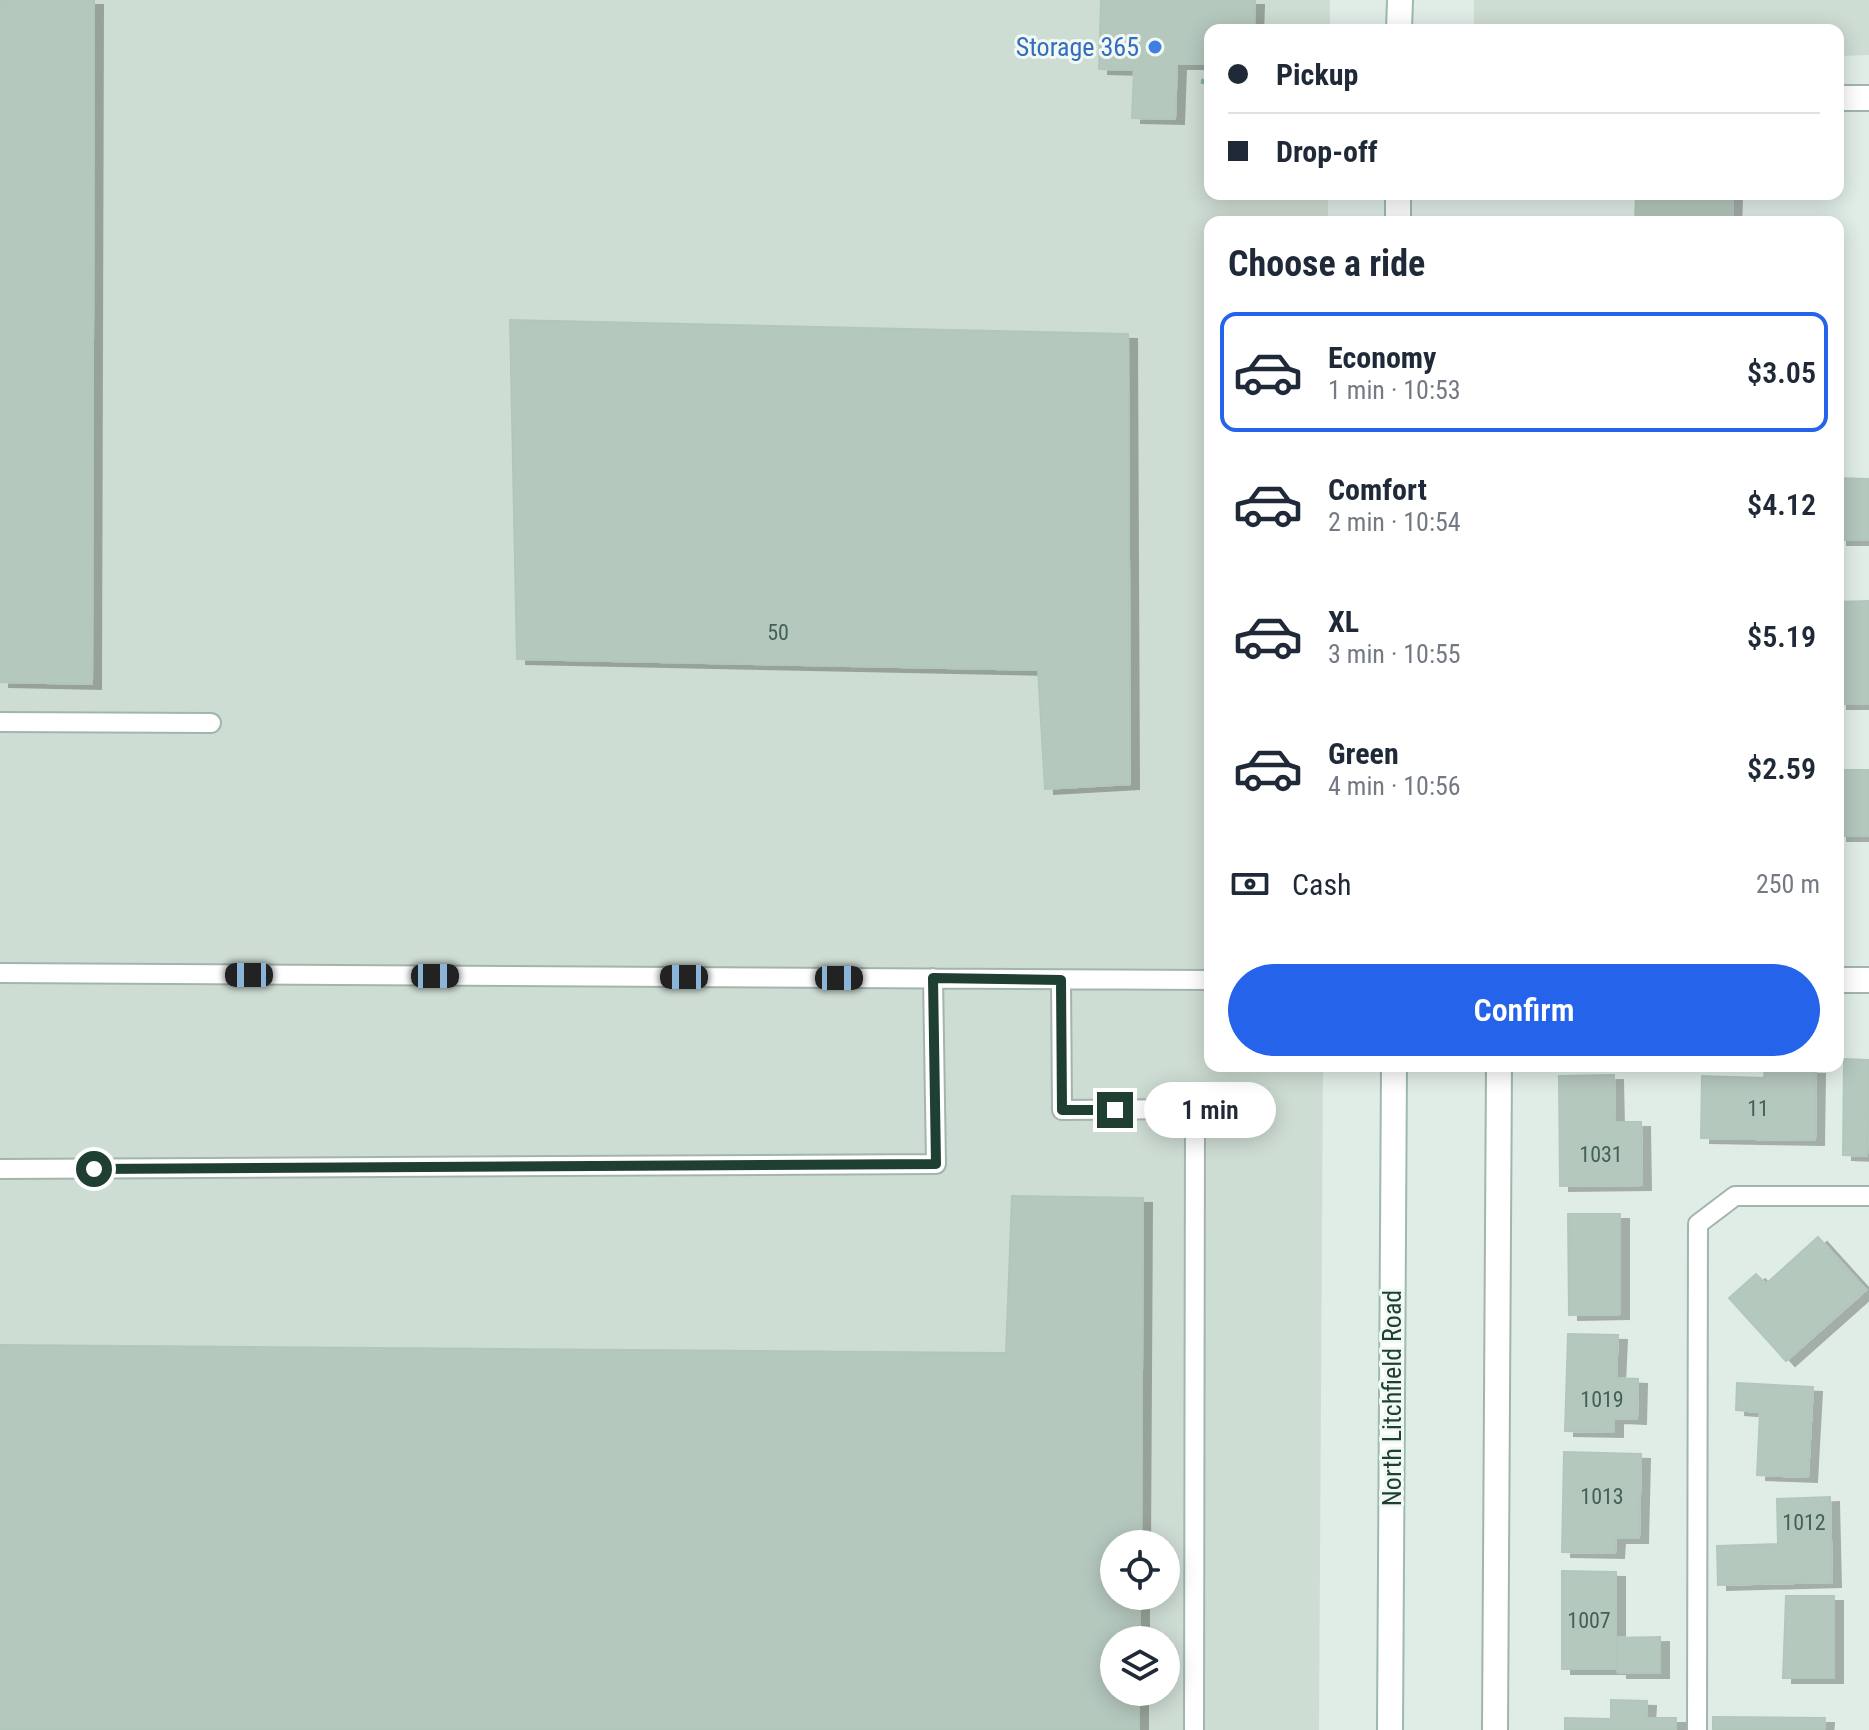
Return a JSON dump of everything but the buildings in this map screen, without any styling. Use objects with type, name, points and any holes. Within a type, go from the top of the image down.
[{"type":"street","points":[[1399,24],[1400,0]]},
{"type":"street","points":[[1844,98],[1869,98]]},
{"type":"street","points":[[1844,980],[1869,980]]},
{"type":"street","name":"North Litchfield Road","points":[[1390,1730],[1394,1072]]},
{"type":"street","points":[[1495,1730],[1499,1072]]},
{"type":"lane","points":[[0,722],[211,723]]},
{"type":"lane","points":[[0,973],[1204,980]]},
{"type":"lane","points":[[0,1169],[936,1164],[933,978]]},
{"type":"lane","points":[[1061,980],[1062,1110],[1195,1109],[1194,1730]]},
{"type":"lane","points":[[1697,1730],[1698,1224],[1735,1196],[1869,1196]]},
{"type":"shaded area","points":[[0,0],[1330,0],[1330,24],[1204,24],[1204,200],[1328,200],[1328,216],[1204,216],[1204,1072],[1323,1072],[1319,1730],[0,1730]]},
{"type":"shaded area","points":[[1474,0],[1869,0],[1869,55],[1844,56],[1844,24],[1474,24]]},
{"type":"place","name":"Storage 365","points":[[1155,47]]},
{"type":"route","points":[[94,1169],[936,1164],[933,978],[1061,980],[1062,1110],[1115,1110]]}]
